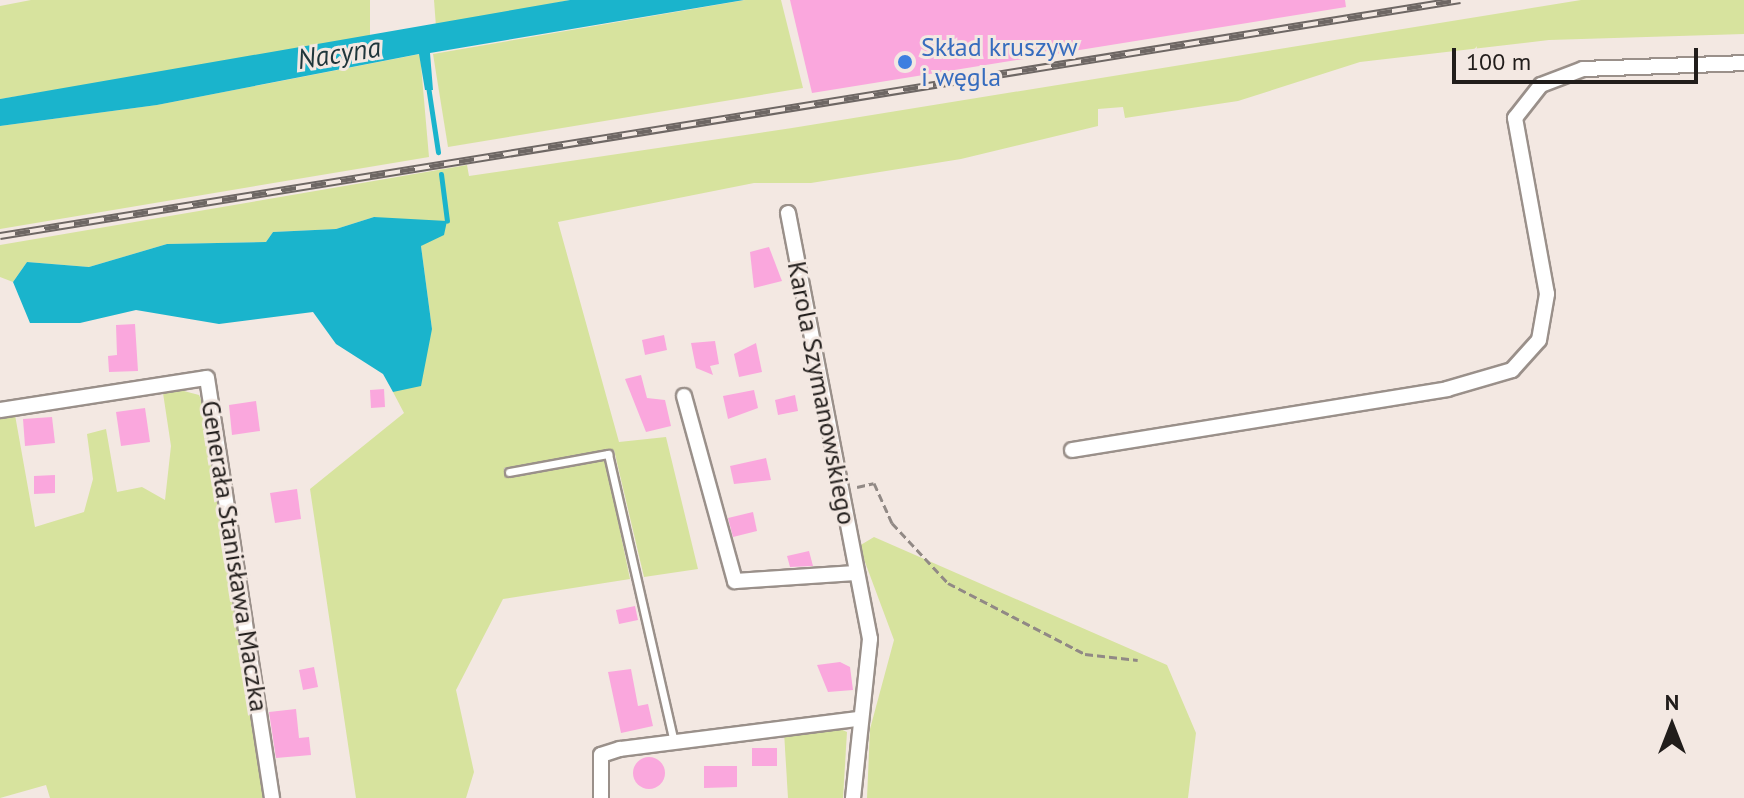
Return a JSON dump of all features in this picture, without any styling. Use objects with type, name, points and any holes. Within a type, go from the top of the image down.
[{"type":"street","points":[[1072,450],[1447,389],[1512,370],[1539,340],[1547,294],[1515,118],[1541,85],[1583,69],[1744,63]]},
{"type":"street","name":"Karola Szymanowskiego","points":[[788,213],[870,639],[857,719],[853,798]]},
{"type":"street","name":"Generała Stanisława Maczka","points":[[0,410],[207,378],[272,798]]},
{"type":"street","points":[[684,396],[735,581],[856,573]]},
{"type":"street","points":[[601,798],[601,755],[673,737],[857,719]]},
{"type":"lane","points":[[509,472],[608,454],[673,737]]},
{"type":"path","points":[[841,492],[874,483],[892,523],[948,583],[1014,623],[1085,654],[1138,660]]},
{"type":"green space","points":[[31,0],[370,0],[370,39],[0,99],[0,6]]},
{"type":"green space","points":[[434,0],[570,0],[436,27]]},
{"type":"green space","points":[[745,0],[781,0],[803,88],[448,147],[433,54]]},
{"type":"green space","points":[[1581,0],[1744,0],[1744,34],[1549,40],[1360,62],[1238,101],[1125,118],[1123,107],[1098,109],[1098,126],[961,159],[811,183],[754,183],[558,222],[619,442],[666,437],[698,569],[644,577],[614,450],[504,468],[505,477],[605,458],[630,579],[503,599],[456,690],[474,772],[466,798],[356,798],[310,489],[404,413],[393,392],[432,329],[421,246],[436,225],[374,217],[336,229],[273,232],[266,242],[167,244],[89,267],[27,262],[13,282],[0,277],[0,245],[467,165],[469,176],[792,128]]},
{"type":"green space","points":[[420,54],[429,157],[0,229],[0,126],[157,105]]},
{"type":"green space","points":[[180,390],[199,395],[204,407],[263,798],[50,798],[46,785],[0,798],[0,415],[15,415],[35,527],[84,512],[93,479],[87,434],[106,429],[117,492],[142,487],[165,500],[171,446],[163,393]]},
{"type":"green space","points":[[874,537],[1167,665],[1196,733],[1188,798],[867,798],[870,729],[894,640],[859,546]]},
{"type":"green space","points":[[834,726],[847,732],[843,798],[788,798],[784,732]]},
{"type":"water","name":"Nacyna","points":[[570,0],[744,0],[430,53],[433,90],[425,90],[419,54],[157,105],[0,126],[0,99]]},
{"type":"water","points":[[374,217],[447,221],[444,235],[421,246],[432,329],[421,386],[393,392],[383,374],[336,344],[313,312],[219,324],[136,310],[80,323],[30,323],[13,282],[27,262],[89,267],[167,244],[266,242],[273,232],[336,229]]},
{"type":"building","name":"Skład kruszyw i węgla","points":[[790,0],[1345,0],[1346,7],[812,93]]},
{"type":"building","points":[[769,247],[782,281],[754,288],[750,252]]},
{"type":"building","points":[[135,324],[138,371],[109,372],[108,356],[117,355],[116,325]]},
{"type":"building","points":[[664,335],[667,350],[645,355],[642,340]]},
{"type":"building","points":[[715,341],[719,364],[710,366],[713,375],[696,368],[691,343]]},
{"type":"building","points":[[756,343],[762,372],[739,377],[734,354]]},
{"type":"building","points":[[641,375],[647,398],[665,400],[671,426],[646,432],[625,379]]},
{"type":"building","points":[[384,389],[385,407],[371,408],[370,390]]},
{"type":"building","points":[[754,390],[758,408],[728,419],[723,396]]},
{"type":"building","points":[[795,395],[798,411],[778,415],[775,400]]},
{"type":"building","points":[[256,401],[260,431],[232,435],[229,405]]},
{"type":"building","points":[[145,408],[150,442],[121,446],[116,412]]},
{"type":"building","points":[[52,417],[55,443],[25,446],[23,419]]},
{"type":"building","points":[[766,458],[771,480],[734,484],[730,466]]},
{"type":"building","points":[[55,475],[55,493],[34,494],[34,476]]},
{"type":"building","points":[[297,489],[301,519],[275,523],[270,493]]},
{"type":"building","points":[[753,512],[757,531],[733,537],[728,518]]},
{"type":"building","points":[[809,551],[813,566],[790,567],[787,556]]},
{"type":"building","points":[[635,606],[638,620],[619,624],[616,610]]},
{"type":"building","points":[[840,662],[850,667],[853,690],[828,692],[817,665]]},
{"type":"building","points":[[314,667],[318,687],[303,690],[299,670]]},
{"type":"building","points":[[631,669],[638,706],[648,704],[653,726],[621,733],[608,672]]},
{"type":"building","points":[[296,709],[299,738],[309,737],[311,755],[276,758],[269,712]]},
{"type":"building","points":[[752,748],[777,748],[777,766],[752,766]]},
{"type":"building","points":[[649,757],[660,762],[665,773],[660,784],[649,789],[638,784],[633,773],[638,762]]},
{"type":"building","points":[[704,766],[737,766],[737,787],[704,788]]},
{"type":"waterway","points":[[428,86],[438,152]]},
{"type":"waterway","points":[[441,174],[447,221]]},
{"type":"railway","points":[[0,236],[1460,0]]},
{"type":"place","name":"Skład kruszyw i węgla","points":[[905,62]]}]
